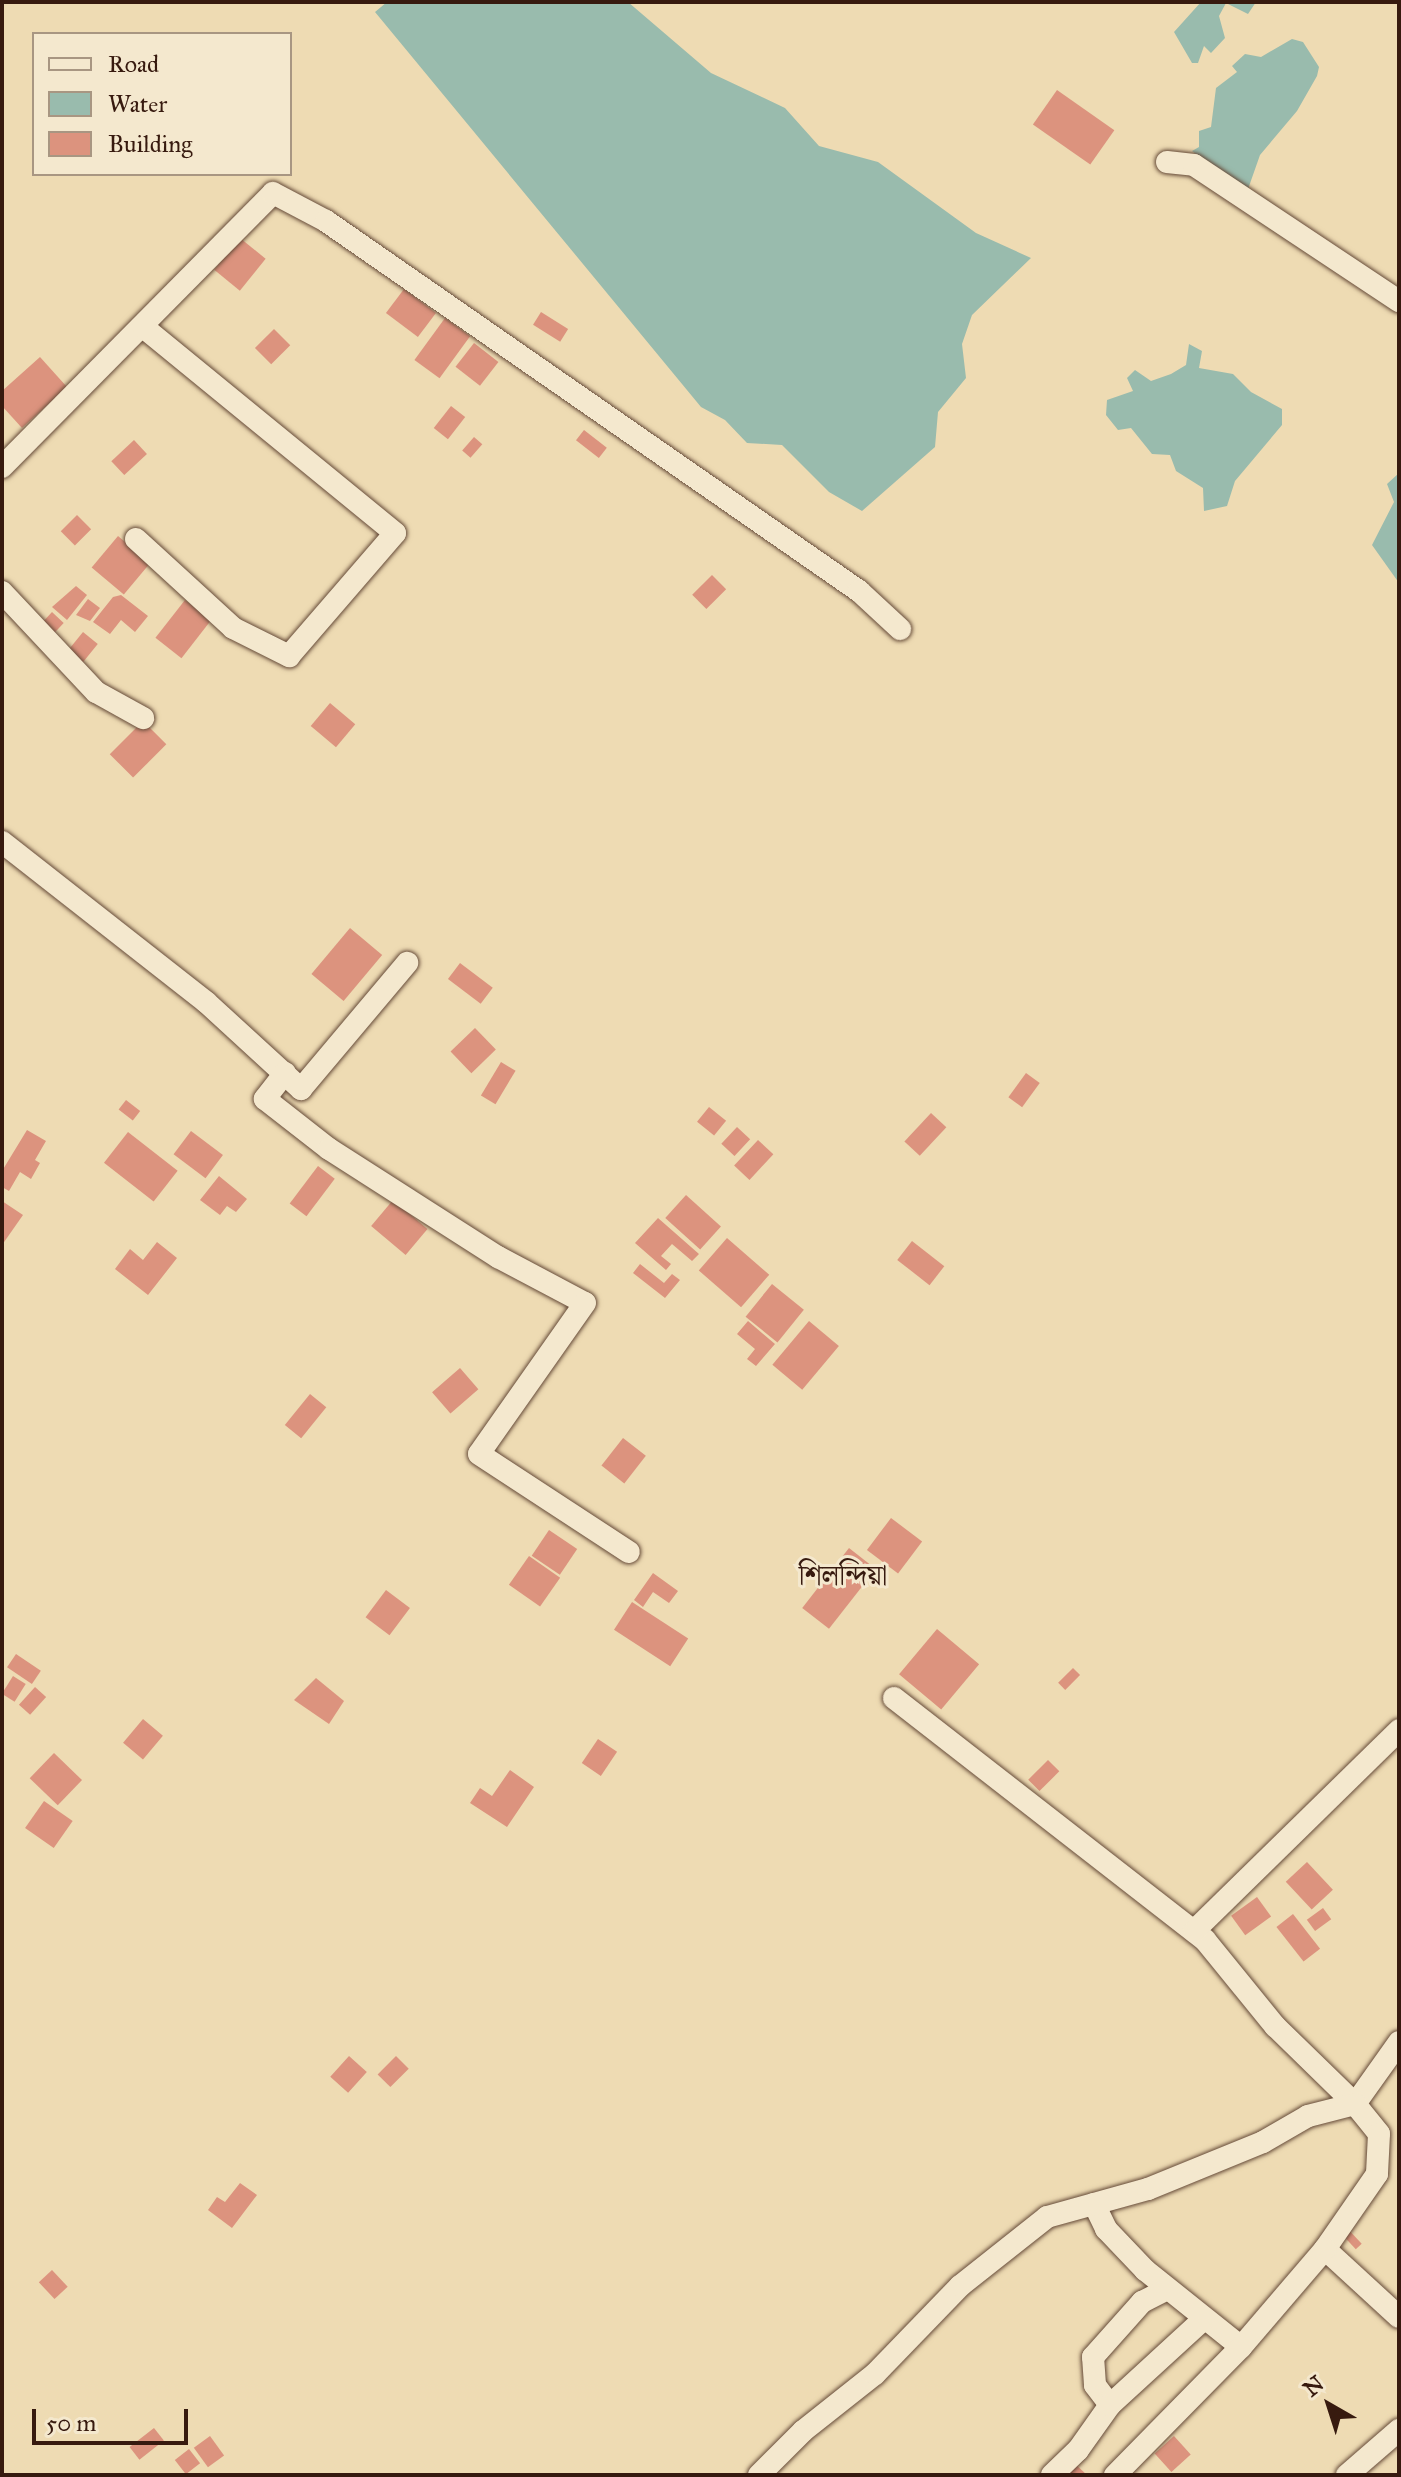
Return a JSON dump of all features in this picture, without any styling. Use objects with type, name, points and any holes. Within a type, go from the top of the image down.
[{"type":"street","points":[[1167,162],[1194,165],[1399,301]]},
{"type":"street","points":[[2,467],[273,193],[326,221],[859,591],[900,629]]},
{"type":"street","points":[[136,539],[233,628],[289,656],[395,533],[143,327]]},
{"type":"street","points":[[2,592],[96,692],[143,718]]},
{"type":"street","points":[[2,842],[206,1002],[301,1089],[407,963]]},
{"type":"street","points":[[285,1073],[265,1099],[329,1149],[498,1257],[585,1303],[479,1454],[629,1552]]},
{"type":"street","points":[[894,1698],[1194,1931],[1275,2026],[1355,2104],[1379,2134],[1377,2174],[1325,2249],[1241,2347],[1115,2475]]},
{"type":"street","points":[[1194,1931],[1399,1730]]},
{"type":"street","points":[[759,2475],[803,2431],[875,2374],[960,2286],[1047,2217],[1148,2189],[1263,2142],[1308,2116],[1355,2104],[1399,2042]]},
{"type":"street","points":[[1094,2204],[1112,2237],[1167,2289],[1241,2347]]},
{"type":"street","points":[[1325,2249],[1399,2317]]},
{"type":"street","points":[[1110,2405],[1095,2385],[1093,2357],[1142,2302],[1167,2289]]},
{"type":"street","points":[[1052,2475],[1078,2450],[1110,2405],[1204,2319]]},
{"type":"street","points":[[1347,2475],[1399,2430]]},
{"type":"water","points":[[387,2],[628,2],[711,73],[785,108],[819,146],[878,162],[976,233],[1031,258],[972,315],[962,344],[966,378],[938,412],[935,447],[862,511],[829,492],[782,445],[747,443],[725,420],[701,407],[375,12]]},
{"type":"water","points":[[1201,2],[1256,2],[1248,14],[1226,3],[1219,16],[1225,38],[1211,53],[1204,46],[1198,63],[1192,63],[1174,32]]},
{"type":"water","points":[[1292,39],[1303,42],[1319,67],[1317,76],[1297,111],[1260,155],[1247,192],[1192,151],[1199,147],[1199,131],[1211,127],[1216,88],[1237,72],[1232,66],[1245,54],[1261,57]]},
{"type":"water","points":[[1189,344],[1202,351],[1199,368],[1233,374],[1251,392],[1282,409],[1282,425],[1235,481],[1227,506],[1204,511],[1203,488],[1176,471],[1170,455],[1152,454],[1131,428],[1118,430],[1106,415],[1107,400],[1133,391],[1127,378],[1135,370],[1151,381],[1171,374],[1186,365]]},
{"type":"water","points":[[1399,473],[1399,583],[1372,545],[1394,502],[1387,484]]},
{"type":"building","points":[[1057,90],[1114,130],[1090,165],[1033,124]]},
{"type":"building","points":[[240,238],[266,259],[240,291],[214,270]]},
{"type":"building","points":[[404,289],[436,313],[418,337],[386,313]]},
{"type":"building","points":[[541,312],[568,329],[560,342],[533,325]]},
{"type":"building","points":[[445,318],[470,336],[440,378],[414,360]]},
{"type":"building","points":[[274,329],[290,345],[271,364],[255,348]]},
{"type":"building","points":[[474,343],[498,362],[480,386],[456,367]]},
{"type":"building","points":[[40,357],[67,387],[22,428],[2,406],[2,391]]},
{"type":"building","points":[[451,406],[465,417],[448,439],[434,428]]},
{"type":"building","points":[[584,430],[607,448],[599,458],[576,440]]},
{"type":"building","points":[[474,437],[482,444],[470,458],[462,451]]},
{"type":"building","points":[[134,440],[147,454],[124,475],[111,461]]},
{"type":"building","points":[[77,515],[91,529],[75,545],[61,531]]},
{"type":"building","points":[[118,536],[150,563],[124,594],[92,567]]},
{"type":"building","points":[[712,575],[726,589],[706,609],[692,595]]},
{"type":"building","points":[[76,586],[87,595],[67,620],[52,607]]},
{"type":"building","points":[[121,595],[148,616],[135,632],[121,620],[110,634],[93,622],[113,597]]},
{"type":"building","points":[[88,599],[100,608],[90,621],[76,615]]},
{"type":"building","points":[[185,600],[211,620],[181,658],[155,638]]},
{"type":"building","points":[[52,612],[64,623],[51,637],[39,626]]},
{"type":"building","points":[[83,632],[98,644],[79,667],[64,655]]},
{"type":"building","points":[[330,703],[355,724],[336,747],[311,726]]},
{"type":"building","points":[[143,721],[166,744],[133,778],[110,754]]},
{"type":"building","points":[[350,928],[382,955],[344,1001],[311,974]]},
{"type":"building","points":[[460,963],[493,988],[481,1004],[448,979]]},
{"type":"building","points":[[475,1028],[496,1050],[471,1073],[451,1052]]},
{"type":"building","points":[[501,1062],[516,1071],[495,1104],[481,1095]]},
{"type":"building","points":[[1026,1073],[1040,1083],[1022,1107],[1008,1097]]},
{"type":"building","points":[[126,1100],[140,1111],[133,1121],[119,1109]]},
{"type":"building","points":[[709,1107],[726,1121],[714,1136],[697,1122]]},
{"type":"building","points":[[931,1113],[946,1127],[920,1156],[904,1142]]},
{"type":"building","points":[[737,1127],[750,1139],[734,1156],[721,1144]]},
{"type":"building","points":[[27,1130],[46,1141],[35,1160],[40,1163],[31,1179],[20,1172],[9,1191],[2,1187],[2,1171]]},
{"type":"building","points":[[191,1131],[223,1155],[205,1178],[174,1154]]},
{"type":"building","points":[[128,1132],[178,1171],[154,1202],[104,1163]]},
{"type":"building","points":[[758,1140],[773,1154],[749,1180],[734,1166]]},
{"type":"building","points":[[318,1166],[335,1179],[306,1216],[290,1204]]},
{"type":"building","points":[[219,1176],[247,1199],[236,1212],[227,1206],[220,1215],[200,1200]]},
{"type":"building","points":[[686,1195],[721,1226],[700,1249],[665,1218]]},
{"type":"building","points":[[393,1200],[427,1229],[406,1255],[371,1226]]},
{"type":"building","points":[[2,1201],[23,1215],[2,1245]]},
{"type":"building","points":[[658,1218],[699,1254],[692,1261],[672,1244],[661,1256],[671,1264],[666,1270],[635,1243]]},
{"type":"building","points":[[727,1238],[769,1275],[741,1307],[699,1270]]},
{"type":"building","points":[[912,1241],[944,1266],[930,1285],[897,1260]]},
{"type":"building","points":[[157,1242],[177,1258],[148,1295],[115,1269],[130,1249],[143,1260]]},
{"type":"building","points":[[640,1264],[664,1283],[672,1274],[680,1280],[665,1298],[633,1273]]},
{"type":"building","points":[[772,1284],[804,1310],[777,1342],[746,1317]]},
{"type":"building","points":[[748,1321],[775,1344],[756,1366],[747,1359],[755,1349],[737,1334]]},
{"type":"building","points":[[809,1321],[839,1346],[802,1390],[772,1365]]},
{"type":"building","points":[[460,1368],[478,1389],[450,1413],[432,1392]]},
{"type":"building","points":[[310,1394],[326,1407],[301,1438],[285,1425]]},
{"type":"building","points":[[623,1438],[646,1456],[624,1483],[601,1466]]},
{"type":"building","points":[[891,1518],[922,1541],[898,1573],[867,1550]]},
{"type":"building","points":[[549,1530],[577,1549],[560,1575],[532,1556]]},
{"type":"building","points":[[849,1548],[876,1569],[829,1629],[802,1608]]},
{"type":"building","points":[[529,1556],[560,1578],[540,1606],[509,1585]]},
{"type":"building","points":[[653,1573],[678,1591],[669,1603],[653,1592],[643,1607],[634,1600]]},
{"type":"building","points":[[386,1590],[410,1608],[389,1635],[366,1617]]},
{"type":"building","points":[[632,1602],[688,1638],[670,1666],[614,1630]]},
{"type":"building","points":[[937,1629],[979,1664],[941,1710],[899,1674]]},
{"type":"building","points":[[16,1654],[41,1671],[32,1684],[7,1667]]},
{"type":"building","points":[[1073,1668],[1080,1675],[1065,1690],[1058,1683]]},
{"type":"building","points":[[13,1676],[26,1684],[15,1702],[2,1694]]},
{"type":"building","points":[[316,1678],[344,1701],[329,1724],[294,1700]]},
{"type":"building","points":[[35,1687],[46,1697],[30,1715],[19,1705]]},
{"type":"building","points":[[143,1719],[163,1736],[143,1759],[123,1743]]},
{"type":"building","points":[[598,1739],[617,1752],[601,1776],[582,1763]]},
{"type":"building","points":[[54,1753],[82,1780],[58,1805],[30,1778]]},
{"type":"building","points":[[1048,1760],[1059,1771],[1040,1791],[1028,1780]]},
{"type":"building","points":[[510,1770],[534,1787],[507,1827],[470,1803],[480,1788],[492,1796]]},
{"type":"building","points":[[44,1801],[73,1821],[54,1848],[25,1828]]},
{"type":"building","points":[[1307,1862],[1333,1890],[1312,1910],[1286,1882]]},
{"type":"building","points":[[1257,1897],[1271,1916],[1245,1935],[1231,1916]]},
{"type":"building","points":[[1323,1908],[1331,1919],[1315,1931],[1307,1920]]},
{"type":"building","points":[[1293,1914],[1320,1949],[1304,1962],[1276,1927]]},
{"type":"building","points":[[349,2056],[367,2072],[348,2093],[330,2077]]},
{"type":"building","points":[[396,2056],[409,2069],[390,2087],[378,2074]]},
{"type":"building","points":[[240,2183],[257,2195],[232,2228],[208,2210],[217,2197],[225,2202]]},
{"type":"building","points":[[1346,2227],[1362,2244],[1356,2249],[1340,2232]]},
{"type":"building","points":[[52,2270],[68,2287],[55,2299],[39,2282]]},
{"type":"building","points":[[154,2428],[164,2441],[139,2460],[130,2447]]},
{"type":"building","points":[[210,2436],[224,2455],[208,2467],[194,2448]]},
{"type":"building","points":[[1174,2436],[1191,2455],[1171,2472],[1155,2453]]},
{"type":"building","points":[[189,2449],[200,2463],[186,2474],[175,2460]]},
{"type":"building","points":[[1074,2463],[1087,2475],[1063,2475]]},
{"type":"district","name":"শিলন্দিয়া","points":[[843,1576]]}]
